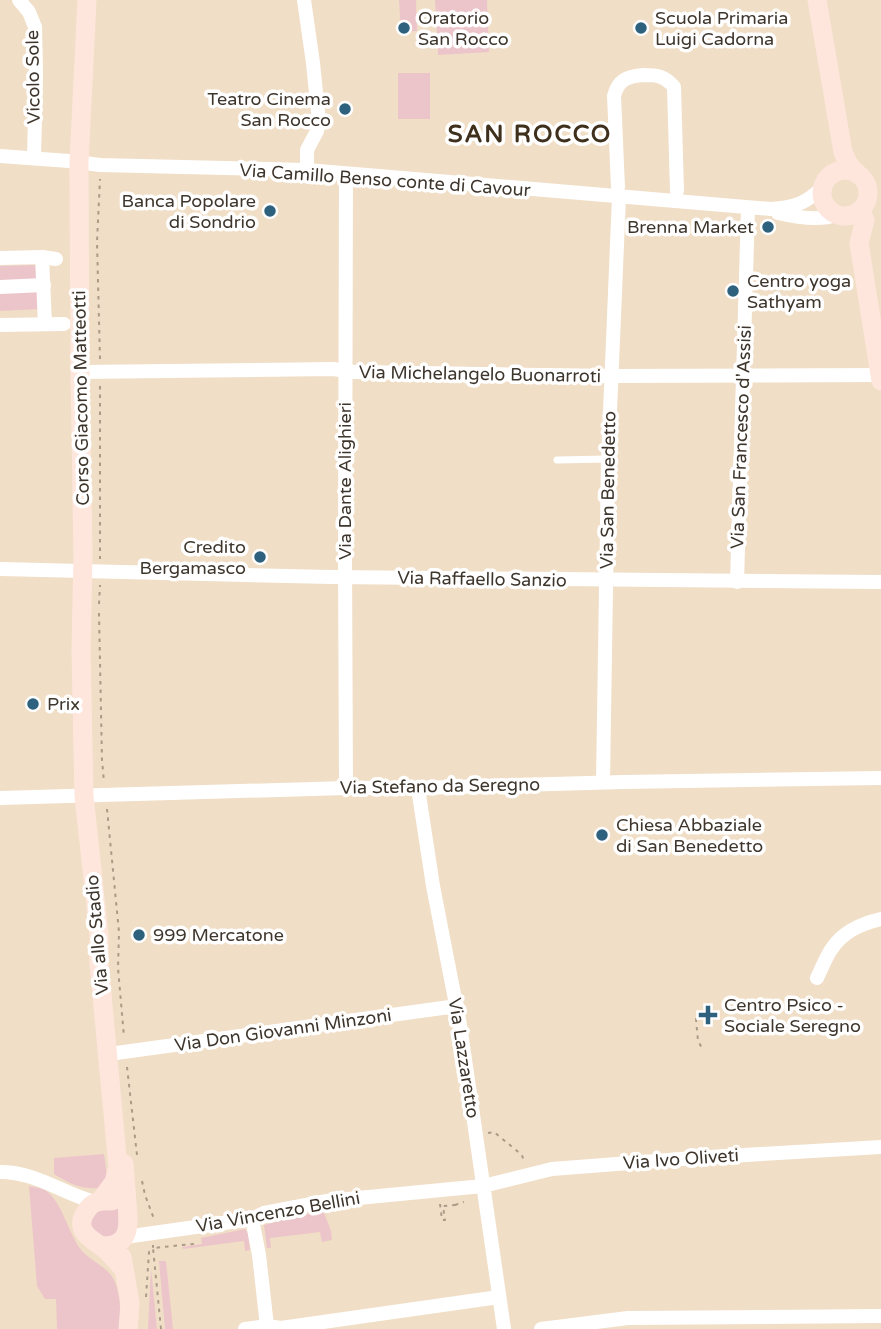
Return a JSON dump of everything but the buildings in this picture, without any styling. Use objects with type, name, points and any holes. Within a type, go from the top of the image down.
[{"type":"main road","name":"Corso Giacomo Matteotti","points":[[84,796],[81,650],[92,571],[80,372],[79,162],[87,0]]},
{"type":"main road","points":[[817,0],[843,152],[848,163],[867,186],[868,199],[860,213],[859,243],[880,378]]},
{"type":"main road","points":[[843,152],[827,181],[822,195],[824,203],[829,209],[860,213]]},
{"type":"main road","points":[[827,181],[844,170],[881,188]]},
{"type":"main road","name":"Via allo Stadio","points":[[84,796],[99,934],[99,963],[120,1057],[113,1082],[121,1141],[126,1228],[124,1270],[130,1303],[128,1329]]},
{"type":"main road","name":"Via allo Stadio","points":[[83,1224],[86,1212],[111,1188],[118,1172],[109,1083],[120,1057]]},
{"type":"main road","points":[[98,1201],[110,1200],[126,1211],[126,1228],[114,1245],[100,1246]]},
{"type":"main road","points":[[83,1224],[88,1237],[112,1255],[124,1270]]},
{"type":"street","name":"Vicolo Sole","points":[[19,0],[29,12],[35,27],[34,158]]},
{"type":"street","points":[[304,0],[319,122],[307,150],[307,170]]},
{"type":"street","name":"Via San Benedetto","points":[[603,782],[608,459],[619,192],[614,96],[616,87],[624,79],[658,75],[674,87],[677,191]]},
{"type":"street","name":"Via Camillo Benso conte di Cavour","points":[[0,156],[100,165],[307,170],[619,192],[771,209],[793,207],[804,202],[827,181]]},
{"type":"street","name":"Via Dante Alighieri","points":[[346,174],[346,788]]},
{"type":"street","name":"Via San Francesco d'Assisi","points":[[737,582],[747,208]]},
{"type":"street","name":"Via Camillo Benso conte di Cavour","points":[[771,209],[781,214],[804,217],[860,213]]},
{"type":"street","points":[[0,258],[49,258],[44,285],[45,324]]},
{"type":"street","points":[[0,286],[44,285]]},
{"type":"street","points":[[0,325],[64,324]]},
{"type":"street","name":"Via Michelangelo Buonarroti","points":[[80,372],[320,369],[611,376],[880,378]]},
{"type":"street","name":"Via Raffaello Sanzio","points":[[0,569],[606,581],[881,582]]},
{"type":"street","name":"Via Stefano da Seregno","points":[[0,798],[603,782],[881,778]]},
{"type":"street","name":"Via Lazzaretto","points":[[418,788],[433,886],[457,1006],[504,1329]]},
{"type":"street","points":[[817,978],[833,947],[847,933],[864,923],[881,919]]},
{"type":"street","name":"Via Don Giovanni Minzoni","points":[[120,1057],[457,1006]]},
{"type":"street","name":"Via Ivo Oliveti","points":[[483,1186],[552,1169],[881,1147]]},
{"type":"street","points":[[0,1172],[29,1175],[81,1198],[98,1201]]},
{"type":"street","name":"Via Vincenzo Bellini","points":[[126,1228],[156,1228],[252,1219],[264,1213],[327,1201],[466,1192],[483,1186]]},
{"type":"street","points":[[58,1187],[68,1197],[83,1224]]},
{"type":"street","points":[[252,1219],[276,1327]]},
{"type":"street","points":[[245,1329],[499,1297]]},
{"type":"street","points":[[541,1329],[590,1326],[628,1318],[798,1323],[881,1315]]},
{"type":"lane","points":[[556,460],[608,459]]},
{"type":"path","points":[[100,165],[97,242],[100,371],[92,571],[99,640],[102,760],[119,932],[120,1057],[137,1155]]},
{"type":"path","points":[[701,1015],[701,1019],[696,1019],[698,1041],[703,1050]]},
{"type":"path","points":[[476,1135],[494,1132],[522,1155],[527,1174]]},
{"type":"path","points":[[141,1175],[156,1228]]},
{"type":"path","points":[[466,1201],[455,1206],[443,1206],[445,1220],[442,1220],[440,1203],[466,1201]]},
{"type":"path","points":[[145,1303],[149,1252],[153,1248],[193,1244],[195,1240]]},
{"type":"path","points":[[153,1248],[161,1329]]},
{"type":"shaded area","points":[[399,0],[416,0],[417,31],[401,32]]},
{"type":"shaded area","points":[[435,0],[487,0],[489,52],[438,55]]},
{"type":"shaded area","points":[[398,73],[430,73],[430,119],[398,119]]},
{"type":"shaded area","points":[[39,265],[39,284],[0,281],[0,266]]},
{"type":"shaded area","points":[[39,291],[40,309],[0,311],[0,293]]},
{"type":"shaded area","points":[[104,1154],[107,1176],[99,1188],[75,1185],[54,1174],[54,1158]]},
{"type":"shaded area","points":[[29,1186],[43,1189],[51,1195],[82,1251],[111,1275],[119,1298],[119,1329],[57,1329],[56,1299],[45,1299],[37,1286]]},
{"type":"shaded area","points":[[115,1207],[121,1212],[119,1235],[97,1238],[88,1220],[95,1209]]},
{"type":"shaded area","points":[[323,1210],[332,1240],[322,1242],[320,1232],[270,1238],[271,1248],[267,1248],[264,1225]]},
{"type":"shaded area","points":[[245,1229],[250,1250],[245,1251],[244,1241],[182,1247],[202,1244],[201,1238]]},
{"type":"shaded area","points":[[159,1261],[166,1261],[173,1329],[165,1329]]},
{"type":"shaded area","points":[[151,1268],[157,1329],[148,1329]]},
{"type":"place","name":"Oratorio San Rocco","points":[[404,28]]},
{"type":"place","name":"Scuola Primaria Luigi Cadorna","points":[[641,28]]},
{"type":"place","name":"Teatro Cinema San Rocco","points":[[345,109]]},
{"type":"place","name":"Banca Popolare di Sondrio","points":[[270,211]]},
{"type":"place","name":"Brenna Market","points":[[768,227]]},
{"type":"place","name":"Centro yoga Sathyam","points":[[733,291]]},
{"type":"place","name":"Credito Bergamasco","points":[[260,557]]},
{"type":"place","name":"Prix","points":[[33,704]]},
{"type":"place","name":"Chiesa Abbaziale di San Benedetto","points":[[602,835]]},
{"type":"place","name":"999 Mercatone","points":[[139,935]]},
{"type":"place","name":"Centro Psico - Sociale Seregno","points":[[708,1015]]},
{"type":"district","name":"SAN ROCCO","points":[[530,134]]}]
